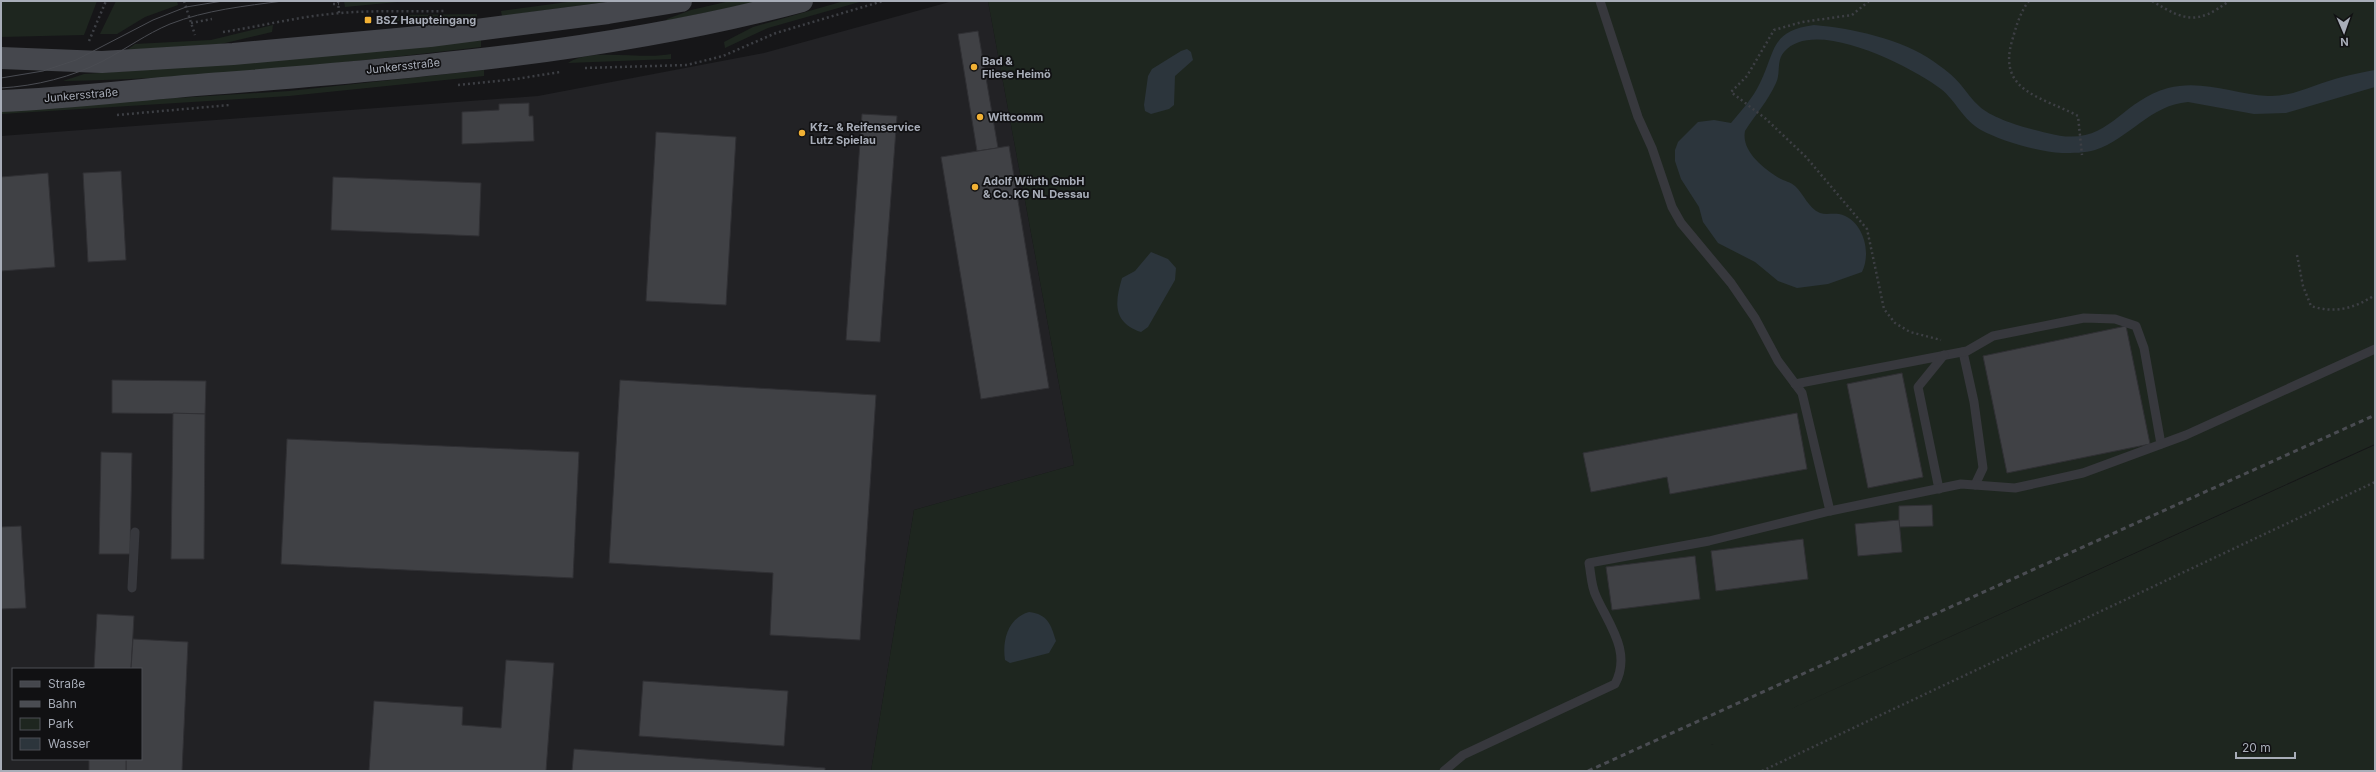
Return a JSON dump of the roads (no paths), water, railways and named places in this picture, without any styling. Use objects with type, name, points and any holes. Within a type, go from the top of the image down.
[{"type":"main road","points":[[1,58],[102,62],[233,54],[438,35],[608,13],[682,1]]},
{"type":"main road","name":"Junkersstraße","points":[[1,101],[288,78],[495,56],[663,33],[802,1]]},
{"type":"lane","points":[[1600,1],[1636,112],[1652,148],[1672,207],[1681,223],[1730,283],[1755,318],[1778,361],[1802,393],[1830,511]]},
{"type":"lane","points":[[1795,384],[1963,352],[1993,336],[2084,318],[2115,319],[2136,326],[2144,348],[2161,444]]},
{"type":"lane","points":[[1444,771],[1463,754],[1615,684],[1622,672],[1619,641],[1595,594],[1589,563],[1709,541],[1830,511],[1961,484],[2015,488],[2083,473],[2161,444],[2265,400],[2375,349]]},
{"type":"lane","points":[[1963,352],[1974,402],[1983,468],[1975,485]]},
{"type":"lane","points":[[1939,489],[1918,387],[1944,355]]},
{"type":"lane","points":[[132,588],[135,532]]},
{"type":"water","points":[[1814,25],[1844,29],[1876,36],[1921,53],[1948,72],[1976,104],[1985,111],[2011,123],[2068,137],[2085,135],[2099,130],[2112,122],[2136,103],[2168,88],[2193,85],[2255,95],[2278,96],[2296,92],[2342,77],[2375,70],[2375,87],[2286,113],[2254,114],[2188,102],[2174,104],[2162,109],[2107,145],[2087,152],[2062,153],[2042,151],[2020,145],[1981,130],[1964,116],[1941,89],[1908,69],[1886,58],[1839,42],[1817,40],[1798,42],[1784,52],[1780,59],[1778,75],[1773,90],[1745,131],[1746,145],[1754,158],[1760,164],[1779,178],[1798,189],[1816,211],[1822,214],[1839,214],[1854,222],[1863,237],[1866,255],[1862,272],[1828,284],[1797,288],[1778,281],[1755,262],[1718,243],[1703,222],[1699,207],[1681,179],[1675,161],[1675,150],[1678,142],[1698,122],[1714,120],[1731,123],[1757,89],[1776,44],[1789,32]]},
{"type":"water","points":[[1187,49],[1191,52],[1193,60],[1175,76],[1174,105],[1169,109],[1151,114],[1145,111],[1144,105],[1148,76],[1152,69],[1181,51]]},
{"type":"water","points":[[1151,252],[1168,259],[1176,268],[1175,280],[1148,327],[1141,332],[1125,323],[1120,317],[1117,303],[1118,295],[1122,278],[1135,271]]},
{"type":"water","points":[[1029,612],[1041,615],[1048,621],[1056,641],[1049,653],[1010,663],[1005,660],[1004,652],[1008,631],[1016,619]]},
{"type":"tram line","points":[[1,78],[43,71],[76,60],[153,20],[186,7],[223,1]]},
{"type":"tram line","points":[[1,88],[40,83],[79,72],[103,61],[161,28],[184,19],[226,9],[283,1]]},
{"type":"railway","points":[[1588,771],[2375,415]]},
{"type":"place","name":"BSZ Haupteingang","points":[[368,20]]},
{"type":"place","name":"Bad & Fliese Heimö","points":[[974,67]]},
{"type":"place","name":"Wittcomm","points":[[980,117]]},
{"type":"place","name":"Kfz- & Reifenservice Lutz Spielau","points":[[802,133]]},
{"type":"place","name":"Adolf Würth GmbH & Co. KG NL Dessau","points":[[975,187]]}]
